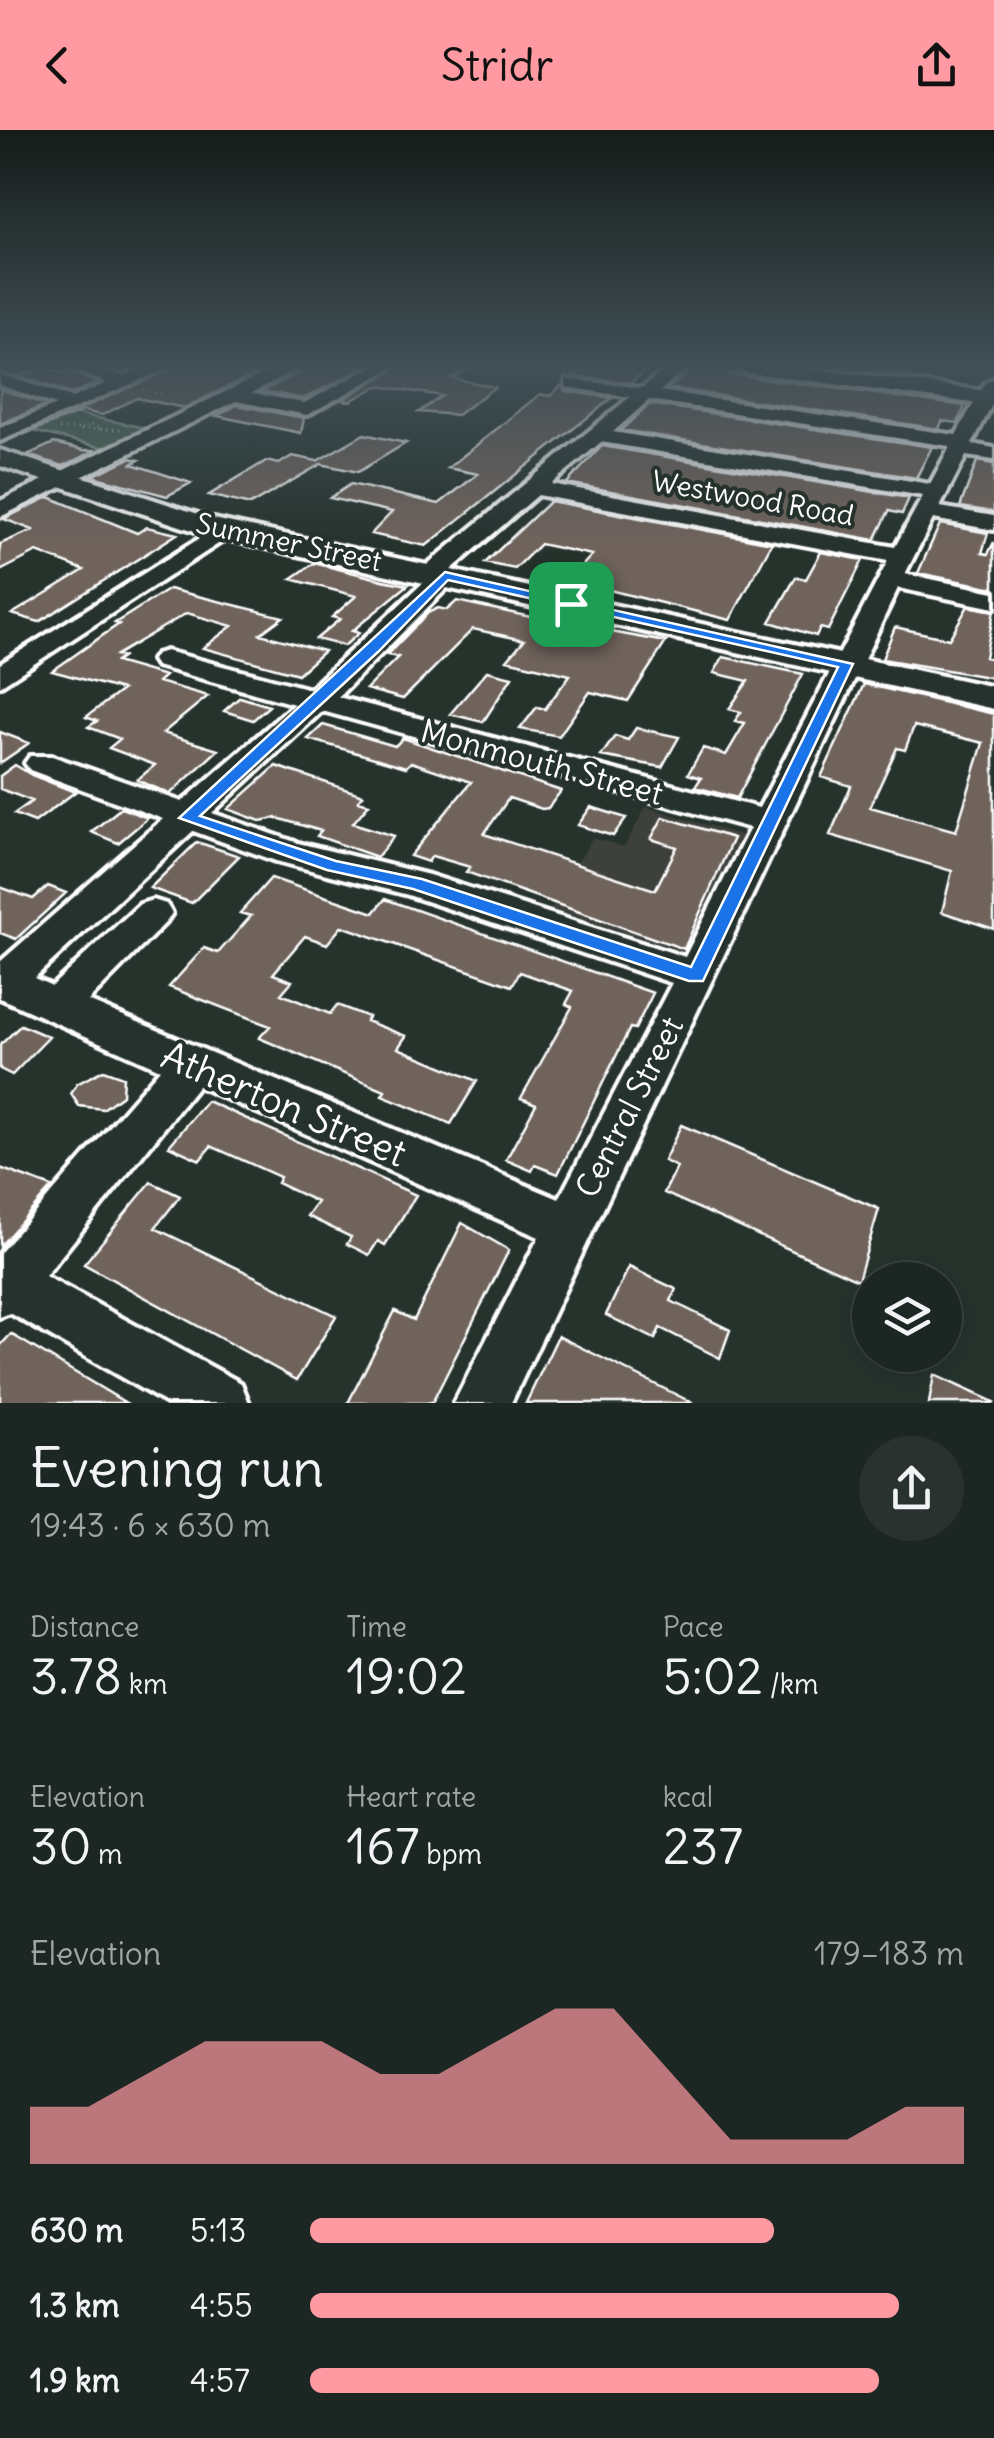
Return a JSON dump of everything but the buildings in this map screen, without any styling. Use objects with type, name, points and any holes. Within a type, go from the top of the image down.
[{"type":"main road","name":"Summer Street","points":[[0,458],[224,530],[994,698]]},
{"type":"street","points":[[0,436],[24,425]]},
{"type":"street","points":[[0,510],[171,425]]},
{"type":"street","points":[[2,982],[314,702],[438,574],[607,425]]},
{"type":"street","points":[[839,425],[994,454]]},
{"type":"street","name":"Central Street","points":[[482,1403],[696,976],[846,664],[972,425]]},
{"type":"street","points":[[596,435],[930,501],[994,523]]},
{"type":"street","name":"Westwood Road","points":[[534,488],[896,567],[994,600]]},
{"type":"street","points":[[0,677],[224,530]]},
{"type":"street","name":"Monmouth Street","points":[[166,660],[770,822]]},
{"type":"street","points":[[41,763],[333,866],[416,884],[696,976]]},
{"type":"street","points":[[57,1006],[153,913]]},
{"type":"street","name":"Atherton Street","points":[[2,982],[568,1226]]},
{"type":"street","points":[[190,1063],[3,1284],[221,1403]]},
{"type":"shaded area","points":[[646,807],[744,836],[689,953],[551,909],[592,838],[624,847]]},
{"type":"green space","points":[[38,425],[133,425],[150,429],[108,449],[28,430]]},
{"type":"route","points":[[445,576],[571,604],[846,664],[696,976],[416,884],[333,866],[188,818],[373,649],[445,576]]}]
